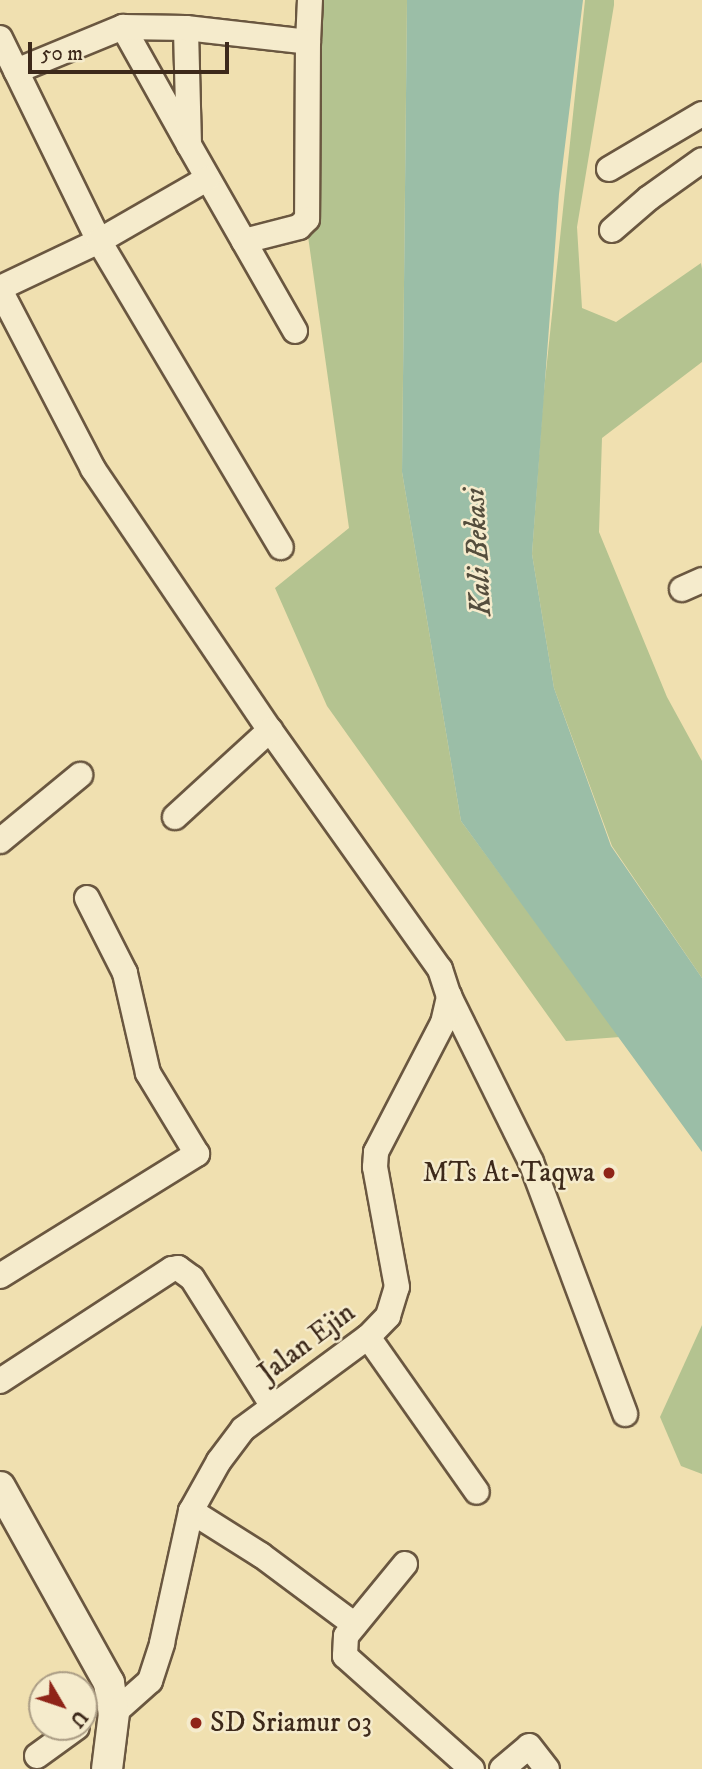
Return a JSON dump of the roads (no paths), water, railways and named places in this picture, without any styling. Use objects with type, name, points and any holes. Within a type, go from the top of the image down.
[{"type":"street","points":[[244,241],[299,227],[307,219],[310,0]]},
{"type":"street","points":[[16,71],[123,27],[186,28],[308,42]]},
{"type":"street","points":[[123,27],[295,331]]},
{"type":"street","points":[[186,28],[189,145]]},
{"type":"street","points":[[0,38],[99,241],[281,547]]},
{"type":"street","points":[[609,169],[702,114]]},
{"type":"street","points":[[612,230],[649,198],[702,160]]},
{"type":"street","points":[[207,179],[99,241],[0,289],[93,469],[270,730],[440,969],[449,996],[531,1162],[625,1414]]},
{"type":"street","points":[[175,817],[270,730]]},
{"type":"street","points":[[0,841],[80,775]]},
{"type":"street","points":[[0,1276],[197,1154],[148,1073],[125,973],[87,898]]},
{"type":"street","name":"Jalan Ejin","points":[[98,1715],[113,1708],[150,1681],[162,1643],[191,1511],[219,1461],[243,1429],[272,1405],[368,1338],[388,1315],[397,1287],[375,1167],[376,1152],[443,1023],[449,996]]},
{"type":"street","points":[[0,1381],[172,1269],[178,1268],[192,1278],[272,1405]]},
{"type":"street","points":[[368,1338],[477,1492]]},
{"type":"street","points":[[0,1488],[109,1683],[113,1708],[107,1769]]},
{"type":"street","points":[[191,1511],[261,1555],[355,1625]]},
{"type":"street","points":[[405,1564],[355,1625],[344,1643],[348,1661],[472,1769]]},
{"type":"street","points":[[37,1756],[58,1741]]},
{"type":"street","points":[[502,1769],[529,1746],[547,1769]]},
{"type":"water","name":"Kali Bekasi","points":[[407,0],[583,0],[559,194],[532,554],[554,688],[611,846],[702,978],[702,1152],[461,821],[402,472]]},
{"type":"place","name":"MTs At-Taqwa","points":[[609,1173]]},
{"type":"place","name":"SD Sriamur 03","points":[[196,1723]]}]
